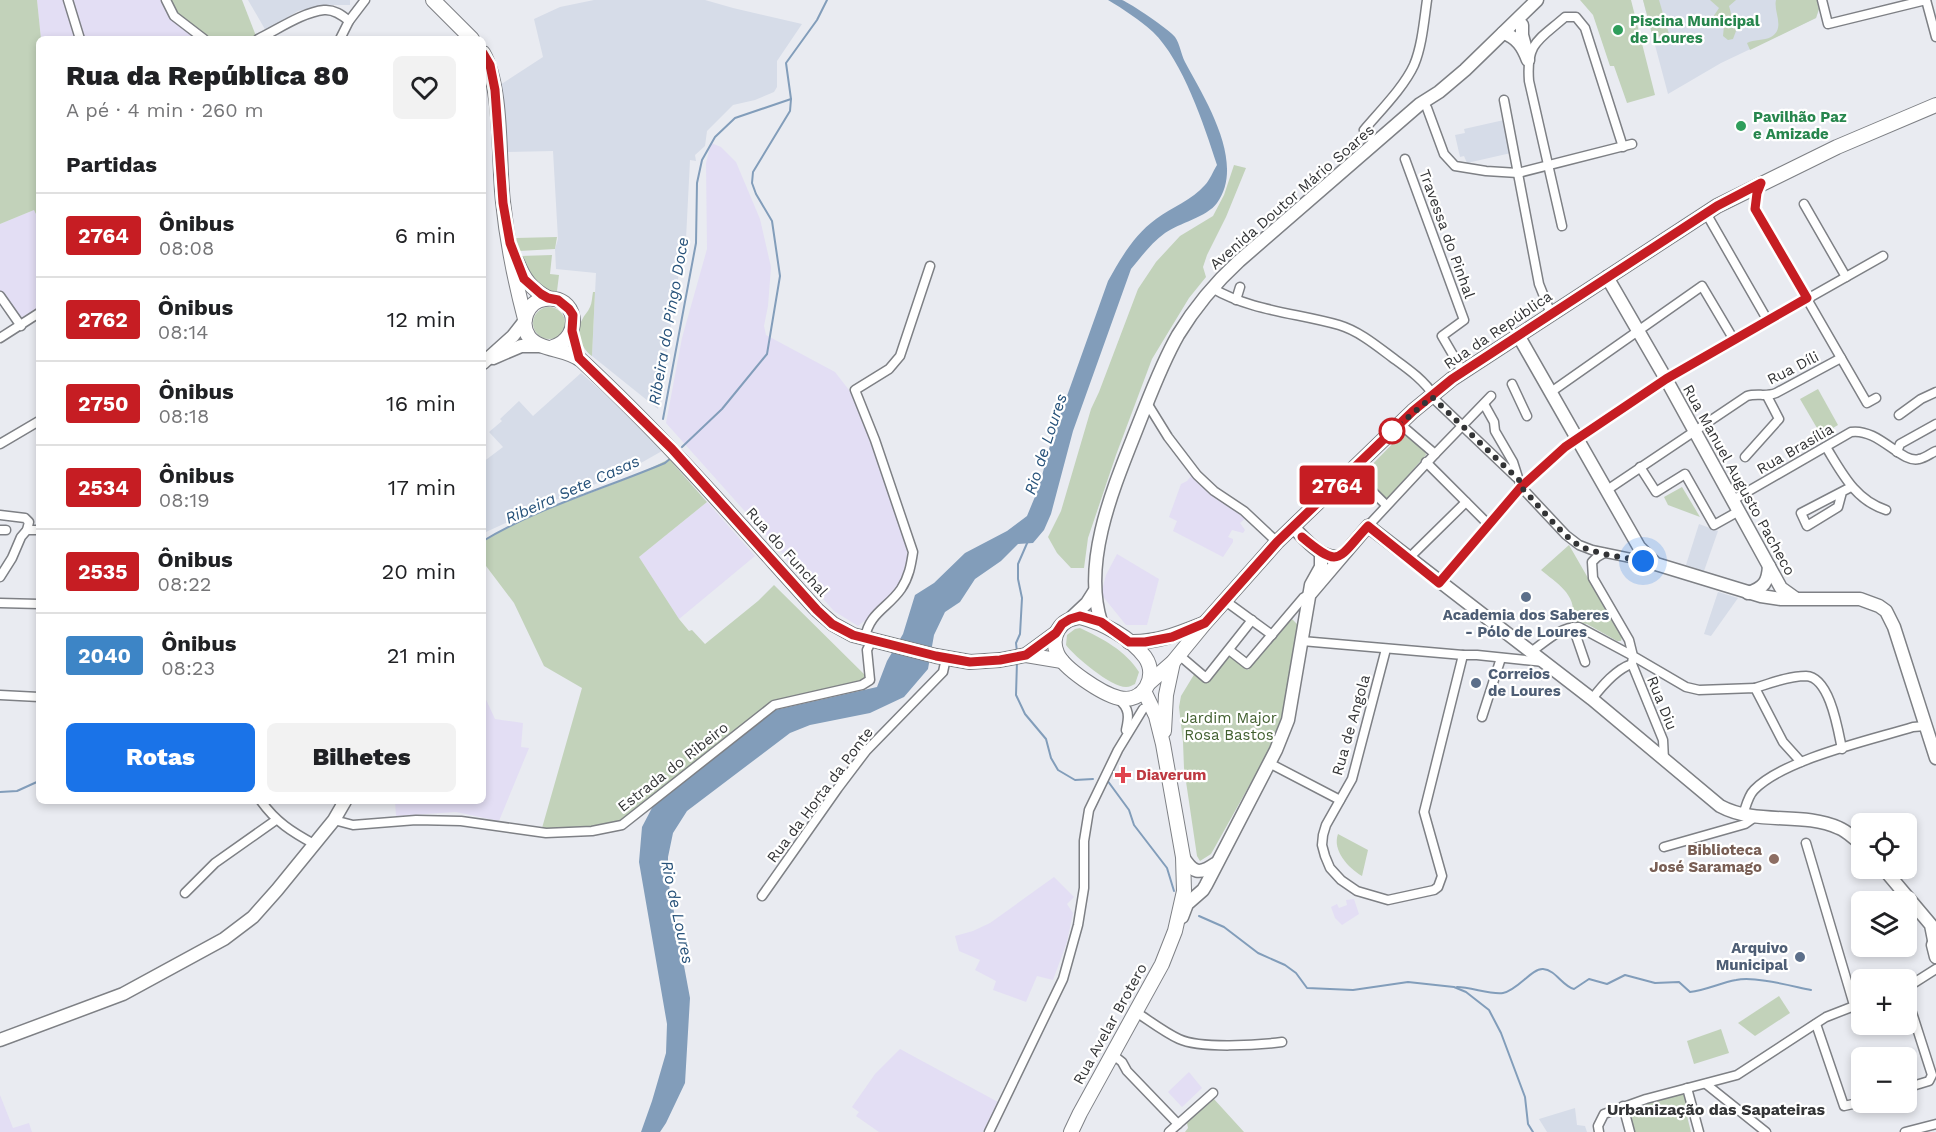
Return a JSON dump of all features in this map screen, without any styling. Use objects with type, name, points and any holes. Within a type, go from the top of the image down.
[{"type":"main road","points":[[422,0],[436,4],[469,36]]},
{"type":"main road","points":[[486,58],[490,65],[495,90],[503,203],[515,281],[528,336],[546,346],[561,344],[568,339],[574,323],[569,309],[558,300],[548,298],[524,279],[510,243]]},
{"type":"main road","name":"Rua da República","points":[[1120,698],[1135,697],[1146,687],[1176,658],[1224,600],[1277,542],[1400,424],[1452,379],[1733,197],[1837,147],[1936,105]]},
{"type":"main road","points":[[525,320],[534,303],[548,298]]},
{"type":"main road","points":[[572,331],[579,358]]},
{"type":"main road","name":"Rua do Funchal","points":[[546,346],[579,358],[672,449],[824,617],[842,630],[873,640],[970,662],[1026,655],[1062,661]]},
{"type":"main road","points":[[1070,619],[1080,616],[1101,622],[1129,642],[1149,663],[1151,673],[1146,687],[1163,744],[1183,856],[1184,885],[1175,931]]},
{"type":"main road","name":"Rua do Funchal","points":[[1026,655],[1056,633],[1062,624],[1070,619]]},
{"type":"main road","name":"Rua da República","points":[[1129,642],[1145,642],[1172,637],[1205,623]]},
{"type":"main road","points":[[1056,633],[1054,643],[1056,652],[1062,661],[1087,681],[1156,716]]},
{"type":"main road","points":[[1163,744],[1166,695],[1176,658]]},
{"type":"main road","name":"Rua Avelar Brotero","points":[[1071,1132],[1162,964],[1175,931]]},
{"type":"street","points":[[68,0],[79,36]]},
{"type":"street","points":[[166,0],[174,16],[200,36]]},
{"type":"street","points":[[342,36],[349,21],[365,0]]},
{"type":"street","points":[[1376,143],[1364,130],[1415,63],[1423,30],[1426,0]]},
{"type":"street","name":"Avenida Doutor Mário Soares","points":[[1101,622],[1094,592],[1106,515],[1147,403],[1178,336],[1212,288],[1239,261],[1420,104],[1432,100],[1465,70],[1513,36],[1534,12],[1539,0]]},
{"type":"street","name":"Avenida Doutor Mário Soares","points":[[1513,36],[1539,0]]},
{"type":"street","points":[[1822,0],[1828,24],[1926,0],[1936,37]]},
{"type":"street","points":[[264,36],[306,15],[325,9],[339,13],[349,21]]},
{"type":"street","points":[[1432,100],[1444,154],[1455,166],[1518,174],[1549,167],[1627,146],[1587,34],[1576,17],[1565,17],[1536,42],[1528,60],[1529,81],[1549,167],[1562,226]]},
{"type":"street","points":[[1513,36],[1536,42]]},
{"type":"street","points":[[1513,36],[1528,60]]},
{"type":"street","points":[[1504,100],[1539,284],[1551,314]]},
{"type":"street","name":"Travessa do Pinhal","points":[[1405,159],[1464,320],[1442,336],[1463,372]]},
{"type":"street","points":[[1755,209],[1761,183]]},
{"type":"street","points":[[1733,197],[1749,202],[1755,209],[1867,403],[1876,398]]},
{"type":"street","points":[[1804,204],[1846,277]]},
{"type":"street","points":[[1706,213],[1768,321]]},
{"type":"street","points":[[1439,583],[1520,483],[1565,447],[1666,379],[1883,256]]},
{"type":"street","points":[[873,640],[869,622],[901,589],[910,571],[913,552],[875,440],[855,390],[889,369],[900,356],[930,266]]},
{"type":"street","name":"Rua Manuel Augusto Pacheco","points":[[1607,277],[1781,588],[1795,597]]},
{"type":"street","points":[[1551,392],[1702,286],[1734,340]]},
{"type":"street","points":[[1236,300],[1240,287]]},
{"type":"street","points":[[1212,288],[1236,300],[1348,328],[1368,340],[1403,365],[1428,387],[1433,396],[1579,545],[1781,599],[1795,597],[1860,599],[1879,606],[1886,611],[1894,627],[1930,727],[1936,758]]},
{"type":"street","points":[[0,296],[21,326]]},
{"type":"street","points":[[0,338],[36,316]]},
{"type":"street","points":[[486,360],[513,336],[525,320]]},
{"type":"street","points":[[1518,335],[1640,547],[1656,564]]},
{"type":"street","points":[[486,361],[521,346],[546,346]]},
{"type":"street","name":"Rua Díli","points":[[1607,490],[1747,396],[1754,394],[1767,396],[1790,387],[1841,358]]},
{"type":"street","points":[[1512,384],[1527,416]]},
{"type":"street","points":[[1899,415],[1921,399],[1936,392]]},
{"type":"street","points":[[1229,650],[1247,664],[1386,505],[1491,396]]},
{"type":"street","points":[[1745,457],[1779,419],[1767,396]]},
{"type":"street","points":[[1147,403],[1168,437],[1197,475],[1214,491],[1244,510],[1277,542]]},
{"type":"street","points":[[1484,404],[1494,422],[1495,431],[1513,462],[1520,483]]},
{"type":"street","points":[[0,444],[36,423]]},
{"type":"street","points":[[1897,452],[1900,444],[1936,423]]},
{"type":"street","points":[[1400,424],[1435,454]]},
{"type":"street","name":"Rua Brasília","points":[[1640,467],[1656,492],[1685,474],[1714,525],[1736,505],[1851,432],[1860,431],[1878,438],[1897,452],[1914,460],[1936,450]]},
{"type":"street","points":[[1826,447],[1851,487],[1864,499],[1886,510]]},
{"type":"street","points":[[1426,462],[1488,524]]},
{"type":"street","points":[[1351,470],[1386,505]]},
{"type":"street","points":[[1842,492],[1838,507],[1808,526],[1801,513],[1851,487]]},
{"type":"street","points":[[1408,559],[1466,502]]},
{"type":"street","points":[[0,515],[25,518],[28,522],[13,532]]},
{"type":"street","points":[[1368,526],[1592,699],[1720,806],[1749,816],[1816,822],[1839,828],[1851,836]]},
{"type":"street","points":[[1293,527],[1321,554],[1334,558],[1341,556]]},
{"type":"street","points":[[13,532],[36,530]]},
{"type":"street","points":[[0,577],[12,558],[13,532]]},
{"type":"street","name":"Rua Diu","points":[[1604,553],[1592,562],[1593,578],[1629,640],[1632,660],[1664,740],[1664,760]]},
{"type":"street","points":[[1175,931],[1187,904],[1206,885],[1269,763],[1288,720],[1311,585],[1321,567],[1321,554]]},
{"type":"street","points":[[1748,592],[1765,584],[1769,564]]},
{"type":"street","points":[[1070,619],[1087,603],[1094,592]]},
{"type":"street","points":[[1224,600],[1272,635]]},
{"type":"street","points":[[0,603],[36,604]]},
{"type":"street","points":[[1176,658],[1206,678],[1252,620]]},
{"type":"street","points":[[1573,627],[1585,662]]},
{"type":"street","points":[[1531,652],[1566,628],[1579,627],[1632,660],[1686,687],[1699,690],[1755,688],[1806,676],[1819,681],[1826,692],[1842,749]]},
{"type":"street","name":"Estrada do Ribeiro","points":[[334,820],[352,825],[416,820],[461,821],[546,833],[592,831],[622,825],[774,705],[862,685],[870,680],[867,650],[873,640]]},
{"type":"street","points":[[1302,641],[1544,662]]},
{"type":"street","name":"Rua de Angola","points":[[1386,649],[1352,779],[1326,825],[1322,845],[1330,868],[1341,880],[1362,893],[1394,900],[1434,891],[1441,882],[1442,876],[1424,812],[1463,655]]},
{"type":"street","name":"Rua da Horta da Ponte","points":[[762,896],[866,751],[943,672],[941,657]]},
{"type":"street","points":[[1482,717],[1501,658]]},
{"type":"street","points":[[1592,699],[1605,683],[1632,660]]},
{"type":"street","points":[[1755,688],[1783,742],[1801,762]]},
{"type":"street","points":[[0,695],[36,697]]},
{"type":"street","points":[[1120,698],[1128,711],[1129,718],[1124,740]]},
{"type":"street","points":[[989,1132],[1063,979],[1078,925],[1084,888],[1084,841],[1089,810],[1100,784],[1143,709]]},
{"type":"street","points":[[1664,847],[1746,824],[1753,790],[1801,762],[1913,727],[1930,727]]},
{"type":"street","points":[[1269,763],[1340,800]]},
{"type":"street","points":[[263,804],[286,829],[314,844]]},
{"type":"street","points":[[0,1040],[123,994],[224,939],[253,917],[278,890],[334,820],[343,804]]},
{"type":"street","points":[[185,893],[215,863],[276,820]]},
{"type":"street","points":[[1806,843],[1851,991]]},
{"type":"street","points":[[1183,856],[1189,866],[1197,871],[1204,871],[1216,863]]},
{"type":"street","points":[[1184,885],[1208,874],[1216,863]]},
{"type":"street","points":[[1893,879],[1934,925],[1935,956],[1925,975]]},
{"type":"street","points":[[1184,885],[1206,885]]},
{"type":"street","points":[[1917,980],[1936,969]]},
{"type":"street","points":[[1599,1132],[1604,1114],[1623,1106],[1737,1075],[1826,1017],[1851,1007]]},
{"type":"street","points":[[1136,1012],[1181,1040],[1229,1045],[1282,1042]]},
{"type":"street","points":[[1816,1024],[1844,1106],[1851,1104]]},
{"type":"street","points":[[1917,1028],[1932,1075],[1929,1081],[1917,1085]]},
{"type":"street","points":[[1109,1059],[1117,1069],[1127,1071],[1179,1124]]},
{"type":"street","points":[[1706,1084],[1766,1132]]},
{"type":"street","points":[[1687,1088],[1700,1132]]},
{"type":"street","points":[[1168,1132],[1213,1093]]},
{"type":"street","points":[[1623,1106],[1630,1132]]},
{"type":"street","points":[[1905,1132],[1936,1124]]},
{"type":"shaded area","points":[[37,0],[166,0],[201,36],[41,36]]},
{"type":"shaded area","points":[[248,0],[350,0],[350,5],[325,5],[298,11],[266,31]]},
{"type":"shaded area","points":[[594,0],[705,0],[802,24],[777,61],[777,87],[774,92],[755,100],[733,105],[707,131],[705,146],[695,155],[696,161],[690,160],[685,259],[681,260],[658,409],[592,356],[596,273],[556,269],[555,249],[558,239],[553,151],[504,152],[500,85],[543,57],[534,19],[560,7]]},
{"type":"shaded area","points":[[1643,0],[1817,0],[1819,9],[1816,18],[1721,63],[1668,94]]},
{"type":"shaded area","points":[[1504,120],[1511,153],[1467,163],[1464,156],[1460,157],[1455,135],[1465,133],[1464,129]]},
{"type":"shaded area","points":[[711,143],[721,147],[736,162],[760,219],[771,267],[764,326],[766,335],[835,372],[849,390],[856,401],[907,549],[907,565],[902,580],[886,604],[858,626],[834,611],[666,423],[682,338],[707,249],[706,163]]},
{"type":"shaded area","points":[[34,210],[36,214],[36,315],[21,326],[0,296],[0,224]]},
{"type":"shaded area","points":[[581,373],[613,401],[662,451],[625,472],[486,532],[486,460],[503,447],[489,432],[519,401],[533,416]]},
{"type":"shaded area","points":[[1192,475],[1213,496],[1231,509],[1248,516],[1240,523],[1245,530],[1243,533],[1232,530],[1228,537],[1233,539],[1233,542],[1223,557],[1173,531],[1177,521],[1169,517],[1181,484]]},
{"type":"shaded area","points":[[707,502],[755,556],[679,619],[639,557]]},
{"type":"shaded area","points":[[1699,524],[1718,531],[1704,571],[1686,565]]},
{"type":"shaded area","points":[[1117,554],[1159,579],[1147,625],[1126,625],[1101,594],[1106,575]]},
{"type":"shaded area","points":[[1718,592],[1738,598],[1711,636],[1704,634]]},
{"type":"shaded area","points":[[486,700],[495,719],[523,723],[521,747],[529,748],[499,821],[456,812],[396,816],[395,804],[486,804]]},
{"type":"shaded area","points":[[1054,877],[1074,897],[1067,904],[1073,913],[1067,942],[1053,980],[1037,976],[1026,1002],[993,990],[996,981],[975,970],[980,960],[959,951],[955,936],[990,923]]},
{"type":"shaded area","points":[[1354,899],[1359,914],[1342,925],[1335,918],[1331,907],[1337,904],[1339,908],[1347,905],[1346,900]]},
{"type":"shaded area","points":[[900,1049],[998,1102],[983,1132],[879,1132],[856,1116],[859,1112],[852,1107],[875,1074]]},
{"type":"shaded area","points":[[1189,1072],[1202,1088],[1182,1107],[1168,1092]]},
{"type":"shaded area","points":[[0,1095],[13,1128],[29,1123],[32,1132],[0,1132]]},
{"type":"shaded area","points":[[1575,1108],[1577,1125],[1585,1126],[1587,1132],[1547,1132],[1539,1119]]},
{"type":"green space","points":[[0,0],[37,0],[41,36],[36,36],[36,214],[34,210],[0,224]]},
{"type":"green space","points":[[166,0],[242,0],[256,36],[200,36],[174,16]]},
{"type":"green space","points":[[1580,0],[1631,0],[1655,95],[1627,103],[1614,66],[1610,66],[1593,15]]},
{"type":"green space","points":[[1643,0],[1659,0],[1669,34],[1653,38]]},
{"type":"green space","points":[[1710,0],[1736,0],[1729,6],[1736,31],[1733,39],[1728,40],[1723,36],[1724,26],[1713,17],[1719,8]]},
{"type":"green space","points":[[1776,0],[1817,0],[1819,9],[1816,18],[1750,50],[1747,43],[1771,37],[1778,29]]},
{"type":"green space","points":[[1234,165],[1246,168],[1207,255],[1203,267],[1206,277],[1189,298],[1152,359],[1088,538],[1084,568],[1071,568],[1057,553],[1048,537],[1061,511],[1091,409],[1138,289],[1156,262],[1180,236],[1213,216],[1224,195]]},
{"type":"green space","points":[[557,237],[555,249],[519,251],[516,238]]},
{"type":"green space","points":[[552,255],[550,274],[559,275],[557,291],[553,293],[536,284],[520,256]]},
{"type":"green space","points":[[593,292],[595,292],[592,356],[582,344],[579,330],[591,305]]},
{"type":"green space","points":[[549,307],[560,312],[565,323],[560,334],[549,339],[538,334],[533,323],[538,312]]},
{"type":"green space","points":[[1818,389],[1838,425],[1821,435],[1800,399]]},
{"type":"green space","points":[[1404,432],[1425,451],[1426,455],[1388,498],[1385,498],[1362,475]]},
{"type":"green space","points":[[669,459],[707,502],[639,557],[689,631],[692,630],[705,644],[774,585],[870,680],[774,705],[622,825],[592,831],[542,828],[582,688],[544,666],[514,603],[486,566],[486,539],[528,518]]},
{"type":"green space","points":[[1682,487],[1700,517],[1668,505],[1664,497]]},
{"type":"green space","points":[[1569,545],[1622,637],[1621,641],[1587,624],[1565,622],[1572,617],[1572,602],[1559,584],[1541,570]]},
{"type":"green space","name":"Jardim Major Rosa Bastos","points":[[1292,619],[1299,626],[1282,716],[1272,745],[1211,854],[1200,861],[1197,856],[1184,768],[1179,707],[1181,696],[1195,673],[1209,682],[1230,656],[1248,670]]},
{"type":"green space","points":[[1080,628],[1120,651],[1134,664],[1139,672],[1135,684],[1126,687],[1119,686],[1085,664],[1066,645],[1067,635]]},
{"type":"green space","points":[[1338,834],[1368,850],[1362,876],[1342,858],[1337,846]]},
{"type":"green space","points":[[1779,996],[1790,1013],[1755,1036],[1738,1023]]},
{"type":"green space","points":[[1721,1029],[1729,1053],[1694,1064],[1687,1041]]},
{"type":"green space","points":[[1683,1094],[1690,1106],[1685,1108],[1691,1132],[1635,1132],[1631,1117],[1632,1108]]},
{"type":"green space","points":[[1213,1098],[1244,1132],[1185,1132],[1188,1128],[1186,1118]]},
{"type":"water","points":[[1108,0],[1126,2],[1175,37],[1219,131],[1227,169],[1225,187],[1212,208],[1165,233],[1151,245],[1131,269],[1073,431],[1051,514],[1044,530],[1033,543],[1018,544],[1001,561],[975,579],[960,602],[945,612],[934,635],[928,669],[904,697],[870,713],[810,725],[790,733],[687,811],[673,833],[668,857],[668,880],[690,998],[685,1083],[660,1132],[641,1132],[666,1053],[667,1024],[639,862],[642,827],[653,806],[775,710],[877,687],[887,661],[903,634],[915,595],[934,583],[965,553],[1007,531],[1027,516],[1039,487],[1052,438],[1108,281],[1123,255],[1141,232],[1156,219],[1200,190],[1217,165],[1191,94],[1174,59],[1164,44],[1143,23]]},
{"type":"waterway","points":[[682,447],[722,409],[767,354],[780,276],[772,221],[756,194],[752,183],[753,172],[790,111],[791,99],[786,63],[817,20],[827,0]]},
{"type":"waterway","name":"Ribeira do Pingo Doce","points":[[663,419],[696,243],[697,183],[702,160],[715,137],[735,118],[791,99]]},
{"type":"waterway","name":"Ribeira Sete Casas","points":[[486,539],[526,518],[665,463],[671,458]]},
{"type":"waterway","points":[[1017,652],[1016,643],[1020,634],[1022,598],[1018,564],[1028,541]]},
{"type":"waterway","points":[[1017,661],[1016,695],[1025,714],[1046,739],[1051,758],[1058,770],[1075,780],[1093,779]]},
{"type":"waterway","points":[[1107,780],[1129,810],[1134,825],[1167,868],[1174,891]]},
{"type":"waterway","name":"Ribeira Sete Casas","points":[[0,792],[17,791],[36,782]]},
{"type":"waterway","points":[[1199,916],[1224,927],[1258,953],[1285,965],[1296,973],[1307,988],[1353,990],[1408,982],[1454,987],[1466,992],[1489,1010],[1501,1033],[1525,1097],[1528,1124],[1533,1132]]},
{"type":"waterway","points":[[1457,987],[1503,993],[1514,988],[1534,972],[1543,969],[1552,972],[1574,989],[1589,979],[1607,984],[1625,975],[1655,983],[1679,982],[1690,992],[1744,979],[1811,990]]},
{"type":"bus line","name":"2764","points":[[486,58],[490,65],[495,90],[503,203],[513,253],[524,279],[541,294],[564,303],[573,315],[572,331],[579,358],[660,436],[832,624],[853,635],[970,662],[1026,655],[1056,633],[1062,624],[1080,616],[1101,622],[1129,642],[1145,642],[1172,637],[1205,623],[1277,542],[1413,411],[1452,379],[1717,206],[1761,183],[1755,209],[1807,298],[1666,379],[1565,447],[1521,487],[1495,515],[1439,583],[1368,526],[1341,556],[1334,558],[1321,554],[1302,537]]},
{"type":"place","name":"Piscina Municipal de Loures","points":[[1618,30]]},
{"type":"place","name":"Pavilhão Paz e Amizade","points":[[1741,126]]},
{"type":"place","name":"Academia dos Saberes - Pólo de Loures","points":[[1526,597]]},
{"type":"place","name":"Correios de Loures","points":[[1476,683]]},
{"type":"place","name":"Diaverum","points":[[1123,775]]},
{"type":"place","name":"Biblioteca José Saramago","points":[[1774,859]]},
{"type":"place","name":"Arquivo Municipal","points":[[1800,957]]},
{"type":"district","name":"Urbanização das Sapateiras","points":[[1716,1109]]},
{"type":"route","points":[[1392,431],[1432,397],[1519,480],[1521,487],[1566,535],[1579,545],[1592,550],[1643,561]]},
{"type":"water label","name":"Rio de Loures","points":[[1045,444]]},
{"type":"water label","name":"Rio de Loures","points":[[678,912]]}]
